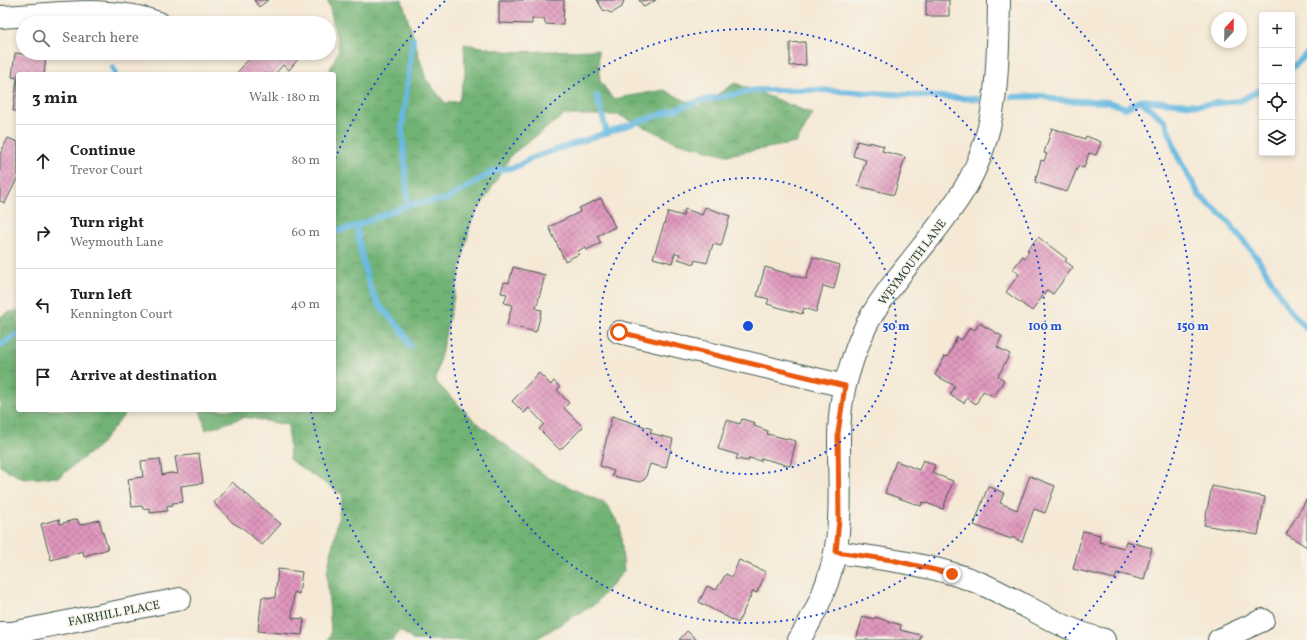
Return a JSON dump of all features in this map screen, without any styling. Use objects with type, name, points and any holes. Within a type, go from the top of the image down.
[{"type":"street","name":"WEYMOUTH LANE","points":[[799,640],[823,596],[836,552],[839,520],[838,433],[845,386],[853,356],[870,320],[948,214],[966,187],[981,154],[993,117],[997,82],[999,0]]},
{"type":"street","points":[[0,17],[48,12],[96,11],[134,16]]},
{"type":"street","points":[[619,332],[845,386]]},
{"type":"street","points":[[836,552],[892,560],[952,574],[973,581],[1010,598],[1054,622],[1104,640]]},
{"type":"street","name":"FAIRHILL PLACE","points":[[0,633],[12,633],[180,600]]},
{"type":"street","points":[[1219,640],[1262,620]]},
{"type":"green space","points":[[328,0],[402,0],[426,79],[445,103],[459,101],[465,75],[464,44],[512,52],[598,50],[600,81],[613,99],[664,90],[698,107],[735,83],[813,114],[796,143],[727,155],[676,142],[619,115],[564,115],[512,154],[471,222],[435,381],[476,422],[547,477],[606,504],[620,526],[624,571],[595,604],[534,640],[413,640],[400,630],[392,640],[328,640],[331,632],[327,573],[343,495],[290,460],[288,425],[245,417],[206,430],[201,412],[336,412],[336,72],[329,72],[334,60],[336,60],[339,49],[336,36],[336,16],[332,16]]},
{"type":"green space","points":[[16,311],[16,412],[126,412],[100,445],[59,477],[23,479],[0,466],[0,317],[9,312]]},
{"type":"building","points":[[254,0],[268,0],[259,7]]},
{"type":"building","points":[[499,0],[564,0],[563,25],[545,24],[545,19],[532,19],[532,24],[499,23]]},
{"type":"building","points":[[597,0],[624,0],[622,7],[612,13],[603,10]]},
{"type":"building","points":[[639,0],[656,0],[644,7]]},
{"type":"building","points":[[926,0],[949,0],[949,16],[926,16]]},
{"type":"building","points":[[805,42],[806,65],[790,66],[790,43]]},
{"type":"building","points":[[15,53],[16,60],[46,60],[44,72],[16,72],[16,78],[12,77]]},
{"type":"building","points":[[248,60],[297,60],[289,70],[283,65],[277,72],[238,72]]},
{"type":"building","points":[[16,87],[16,111],[13,111]]},
{"type":"building","points":[[1052,128],[1085,139],[1086,136],[1101,142],[1096,155],[1089,153],[1084,168],[1078,166],[1067,192],[1035,182],[1041,160],[1044,161],[1047,154],[1044,153]]},
{"type":"building","points":[[8,138],[16,141],[16,181],[5,203],[0,201],[0,154]]},
{"type":"building","points":[[857,141],[869,144],[869,142],[884,146],[882,151],[905,157],[894,195],[858,186],[866,160],[853,156]]},
{"type":"building","points":[[601,198],[615,227],[597,236],[601,243],[586,250],[585,247],[578,251],[579,254],[565,261],[549,227],[580,212],[579,208]]},
{"type":"building","points":[[705,207],[730,216],[721,246],[713,244],[707,263],[695,260],[694,264],[678,259],[680,254],[675,253],[672,263],[653,258],[668,212],[683,216],[685,209],[702,215]]},
{"type":"building","points":[[1038,237],[1067,259],[1065,261],[1073,267],[1053,294],[1047,290],[1032,311],[1006,292],[1019,274],[1013,269],[1023,256],[1025,258],[1029,251],[1027,250]]},
{"type":"building","points":[[813,257],[840,265],[834,289],[823,286],[816,312],[804,308],[802,314],[767,304],[769,299],[757,296],[765,267],[806,279]]},
{"type":"building","points":[[513,267],[545,275],[536,309],[542,310],[536,332],[507,325],[512,305],[504,303],[507,294],[501,293],[504,282],[509,283]]},
{"type":"building","points":[[979,323],[1002,336],[997,347],[1010,354],[998,376],[1004,380],[994,397],[983,391],[976,404],[967,398],[964,403],[950,395],[955,386],[935,375],[945,356],[948,357],[957,337],[962,340],[970,327],[975,330]]},
{"type":"building","points":[[539,373],[551,385],[554,381],[560,387],[557,390],[569,403],[564,408],[583,427],[560,450],[539,429],[544,424],[529,408],[524,413],[512,401]]},
{"type":"building","points":[[612,416],[652,429],[650,433],[673,439],[666,468],[650,464],[645,479],[640,482],[612,476],[614,471],[600,466]]},
{"type":"building","points":[[742,419],[755,423],[754,426],[768,431],[767,434],[796,441],[790,466],[761,458],[761,461],[749,458],[748,461],[736,459],[738,455],[718,449],[727,420],[740,424]]},
{"type":"building","points":[[199,454],[203,483],[181,486],[183,502],[172,503],[173,505],[167,506],[167,511],[150,513],[149,508],[143,509],[142,506],[132,507],[128,479],[143,477],[141,461],[160,459],[162,475],[171,473],[178,474],[175,457]]},
{"type":"building","points":[[923,460],[935,465],[932,473],[953,481],[943,509],[923,502],[921,506],[885,493],[896,461],[919,470]]},
{"type":"building","points":[[1030,476],[1055,486],[1045,513],[1034,509],[1022,542],[1012,537],[1011,539],[974,525],[988,486],[1004,493],[1000,503],[1017,510]]},
{"type":"building","points":[[232,482],[281,524],[262,545],[244,529],[233,523],[214,503]]},
{"type":"building","points":[[1212,486],[1265,497],[1258,535],[1204,525]]},
{"type":"building","points":[[1307,499],[1307,547],[1286,534]]},
{"type":"building","points":[[59,519],[60,524],[77,519],[80,525],[99,520],[108,549],[84,556],[83,551],[51,560],[41,524]]},
{"type":"building","points":[[1083,531],[1100,535],[1099,542],[1124,548],[1126,541],[1152,548],[1144,580],[1117,573],[1115,579],[1073,569]]},
{"type":"building","points":[[739,560],[766,572],[757,593],[753,591],[738,623],[699,602],[707,586],[716,590],[726,574],[732,577]]},
{"type":"building","points":[[278,569],[302,572],[299,594],[294,592],[292,618],[304,619],[302,635],[258,631],[262,597],[275,598]]},
{"type":"building","points":[[863,616],[874,619],[875,617],[901,625],[900,630],[921,635],[920,640],[856,640]]},
{"type":"building","points":[[687,631],[697,640],[679,640]]},
{"type":"waterway","points":[[408,205],[402,128],[413,39]]},
{"type":"waterway","points":[[1295,65],[1307,54]]},
{"type":"waterway","points":[[113,68],[114,72]]},
{"type":"waterway","points":[[336,231],[356,226],[408,205],[447,199],[494,171],[516,167],[532,158],[700,101],[757,90],[819,90],[978,99]]},
{"type":"waterway","points":[[1012,97],[1043,96],[1057,100],[1108,102],[1126,108],[1140,100],[1198,105],[1240,101],[1259,91]]},
{"type":"waterway","points":[[597,96],[607,133]]},
{"type":"waterway","points":[[1140,100],[1165,121],[1178,157],[1200,196],[1225,218],[1258,259],[1289,309],[1307,329]]},
{"type":"waterway","points":[[356,226],[364,266],[374,295],[378,303],[404,334],[410,347]]},
{"type":"waterway","points":[[0,345],[16,335]]},
{"type":"route","points":[[619,332],[845,386],[838,433],[839,520],[836,552],[892,560],[952,574]]}]
